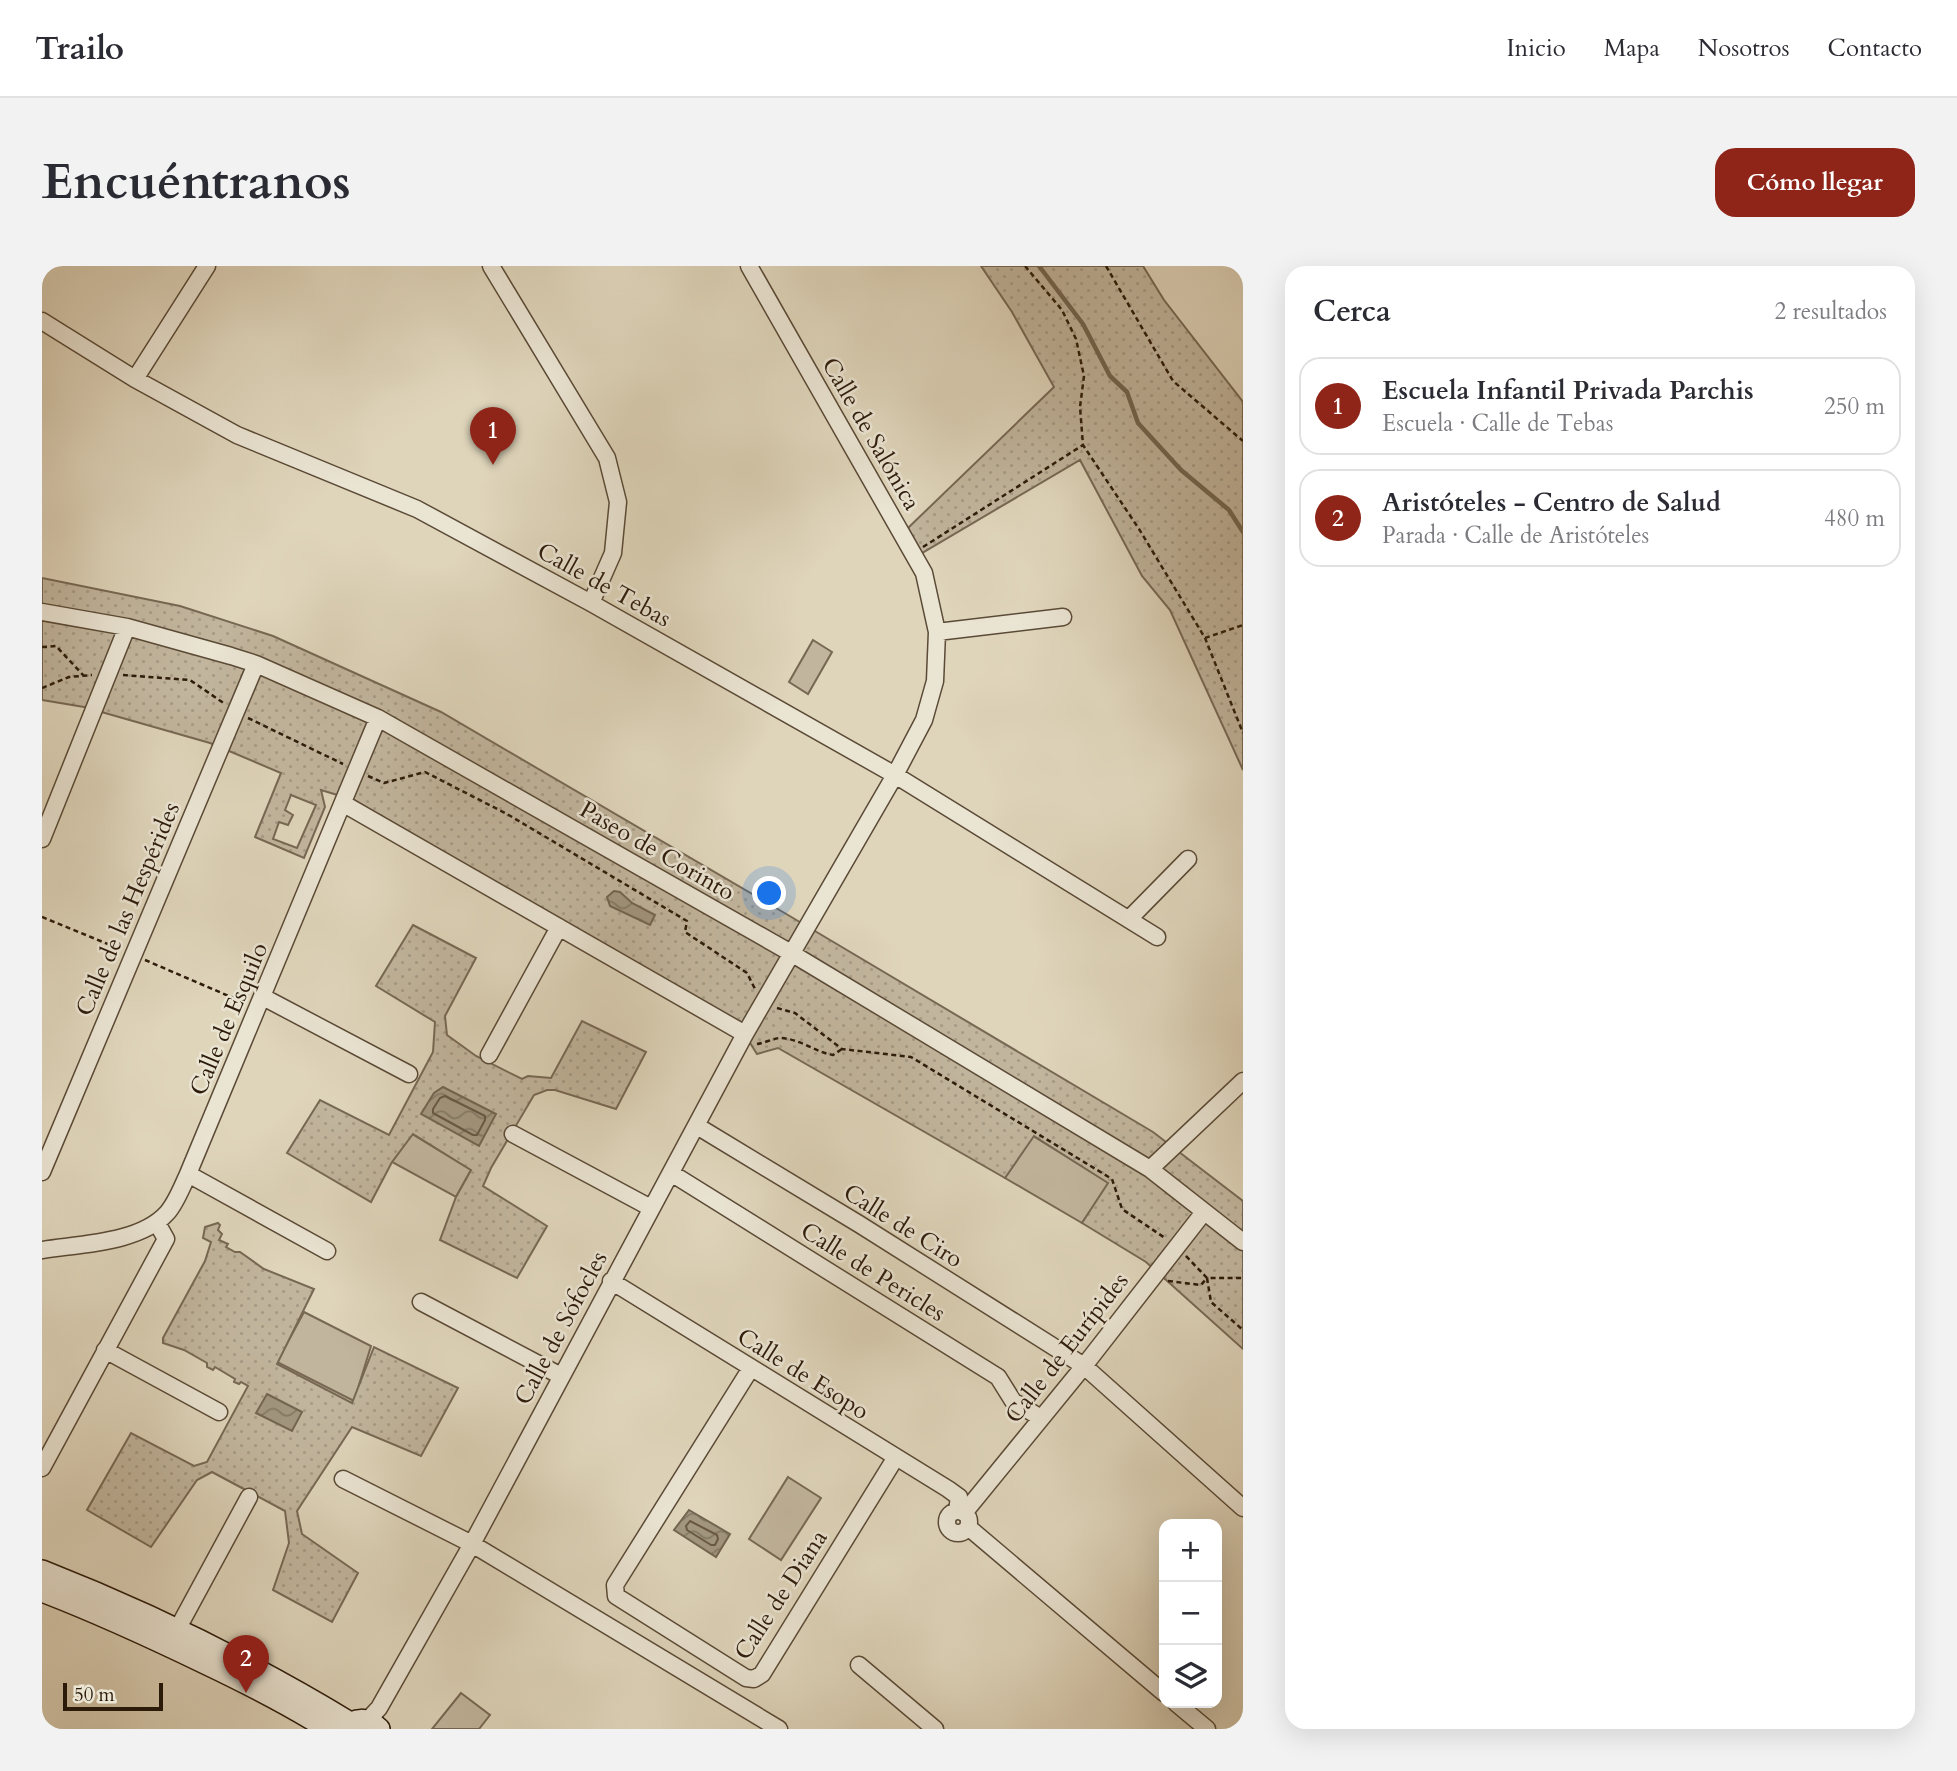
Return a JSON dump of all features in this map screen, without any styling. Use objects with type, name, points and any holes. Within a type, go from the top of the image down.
[{"type":"main road","points":[[42,1571],[178,1628],[360,1725]]},
{"type":"main road","points":[[42,1591],[99,1613],[250,1685],[328,1729]]},
{"type":"street","points":[[135,379],[207,266]]},
{"type":"street","points":[[491,266],[607,458],[618,502],[613,553],[591,603]]},
{"type":"street","name":"Calle de Salónica","points":[[749,266],[924,573],[937,632],[935,681],[924,720],[791,953]]},
{"type":"street","name":"Calle de Tebas","points":[[42,321],[135,379],[237,435],[417,509],[591,603],[895,775],[1157,937]]},
{"type":"street","name":"Paseo de Corinto","points":[[42,611],[127,627],[256,664],[379,718],[791,953],[1150,1169],[1243,1242]]},
{"type":"street","points":[[937,632],[1063,617]]},
{"type":"street","points":[[42,839],[127,627]]},
{"type":"street","name":"Calle de las Hespérides","points":[[42,1172],[256,664]]},
{"type":"street","name":"Calle de Esquilo","points":[[157,1223],[170,1211],[188,1174],[379,718]]},
{"type":"street","points":[[344,804],[744,1036]]},
{"type":"street","points":[[1129,919],[1188,859]]},
{"type":"street","points":[[489,1055],[559,927]]},
{"type":"street","name":"Calle de Sófocles","points":[[360,1725],[379,1708],[472,1544],[611,1282],[791,953]]},
{"type":"street","points":[[260,1003],[409,1074]]},
{"type":"street","points":[[1150,1169],[1243,1080]]},
{"type":"street","name":"Calle de Ciro","points":[[697,1126],[1084,1366],[1243,1508]]},
{"type":"street","points":[[513,1134],[652,1208]]},
{"type":"street","name":"Calle de Pericles","points":[[671,1173],[998,1377],[1013,1402],[1041,1418]]},
{"type":"street","points":[[188,1174],[327,1251]]},
{"type":"street","name":"Calle de Eurípides","points":[[963,1517],[1204,1212]]},
{"type":"street","points":[[42,1250],[132,1235],[157,1223],[166,1239],[42,1468]]},
{"type":"street","name":"Calle de Esopo","points":[[611,1282],[959,1497],[963,1517]]},
{"type":"street","points":[[422,1302],[561,1376]]},
{"type":"street","points":[[105,1350],[219,1412]]},
{"type":"street","name":"Calle de Diana","points":[[751,1368],[614,1590],[616,1596],[746,1678],[754,1679],[762,1674],[895,1457]]},
{"type":"street","points":[[343,1479],[472,1544],[779,1729]]},
{"type":"street","points":[[178,1628],[249,1497]]},
{"type":"street","points":[[963,1517],[1159,1689]]},
{"type":"street","points":[[859,1665],[935,1729]]},
{"type":"street","points":[[1182,1708],[1207,1729]]},
{"type":"path","points":[[1025,266],[1062,310],[1076,339],[1084,376],[1080,407],[1083,445],[1139,529],[1205,638],[1243,733]]},
{"type":"path","points":[[1106,266],[1173,381],[1243,441]]},
{"type":"path","points":[[913,554],[1083,445]]},
{"type":"path","points":[[1205,638],[1243,625]]},
{"type":"path","points":[[42,647],[56,646],[84,676]]},
{"type":"path","points":[[42,688],[69,677],[108,674],[190,680],[236,712],[384,783],[425,772],[507,814],[687,921],[685,932],[747,973],[763,1004],[795,1013],[842,1049],[911,1056],[1112,1179],[1122,1209],[1176,1246],[1207,1278],[1211,1302],[1243,1330]]},
{"type":"path","points":[[42,917],[260,1003]]},
{"type":"path","points":[[744,1036],[752,1044],[777,1038],[794,1040],[834,1055],[842,1049]]},
{"type":"path","points":[[1155,1273],[1164,1280],[1191,1285],[1201,1285],[1207,1278],[1243,1278]]},
{"type":"shaded area","points":[[981,266],[1143,266],[1164,300],[1243,402],[1243,770],[1170,610],[1142,576],[1080,460],[922,553],[908,528],[1054,387],[1012,312]]},
{"type":"shaded area","points":[[42,578],[180,606],[273,636],[441,712],[1153,1132],[1243,1201],[1243,1349],[1146,1262],[1082,1223],[1108,1183],[1034,1136],[1005,1178],[778,1048],[757,1054],[737,1022],[354,800],[321,790],[325,807],[304,858],[255,837],[281,773],[210,743],[84,707],[42,700]],"holes":[[[291,795],[316,805],[297,848],[273,839],[279,822],[288,825],[293,815],[285,810]]]},
{"type":"shaded area","points":[[813,640],[832,652],[808,694],[789,682]]},
{"type":"shaded area","points":[[413,925],[476,958],[445,1016],[447,1035],[476,1056],[522,1079],[528,1076],[551,1078],[582,1021],[646,1052],[616,1109],[555,1090],[534,1095],[491,1168],[483,1186],[547,1226],[517,1278],[440,1240],[456,1197],[471,1170],[413,1134],[392,1162],[371,1202],[287,1153],[320,1100],[389,1135],[433,1052],[435,1022],[376,986]]},
{"type":"shaded area","points":[[412,1134],[471,1170],[456,1197],[392,1162]]},
{"type":"shaded area","points":[[1033,1136],[1109,1183],[1082,1223],[1005,1178]]},
{"type":"shaded area","points":[[218,1223],[218,1230],[222,1234],[219,1240],[228,1244],[226,1247],[240,1252],[264,1269],[314,1289],[277,1364],[352,1403],[374,1347],[458,1388],[421,1456],[352,1427],[297,1511],[302,1534],[358,1573],[332,1622],[273,1590],[289,1543],[285,1511],[212,1472],[197,1480],[151,1547],[87,1510],[131,1433],[194,1466],[207,1462],[248,1386],[234,1382],[235,1379],[215,1367],[213,1370],[207,1367],[207,1363],[184,1350],[163,1343],[163,1338],[205,1261],[211,1242],[203,1238],[205,1227]]},
{"type":"shaded area","points":[[304,1312],[371,1346],[354,1401],[277,1362]]},
{"type":"shaded area","points":[[788,1477],[821,1498],[781,1560],[749,1539]]},
{"type":"shaded area","points":[[461,1693],[490,1715],[479,1729],[432,1729]]},
{"type":"water","points":[[614,891],[620,892],[632,903],[655,915],[650,925],[610,906],[607,897]]},
{"type":"water","points":[[443,1087],[496,1114],[479,1146],[421,1114],[434,1093]]},
{"type":"water","points":[[267,1394],[302,1412],[292,1431],[256,1413]]},
{"type":"water","points":[[689,1510],[730,1534],[716,1557],[674,1530]]},
{"type":"waterway","points":[[1039,266],[1083,324],[1110,376],[1127,392],[1138,423],[1181,470],[1229,510],[1243,532]]},
{"type":"place","name":"Escuela Infantil Privada Parchis","points":[[493,465]]},
{"type":"place","name":"Aristóteles - Centro de Salud","points":[[246,1693]]}]
